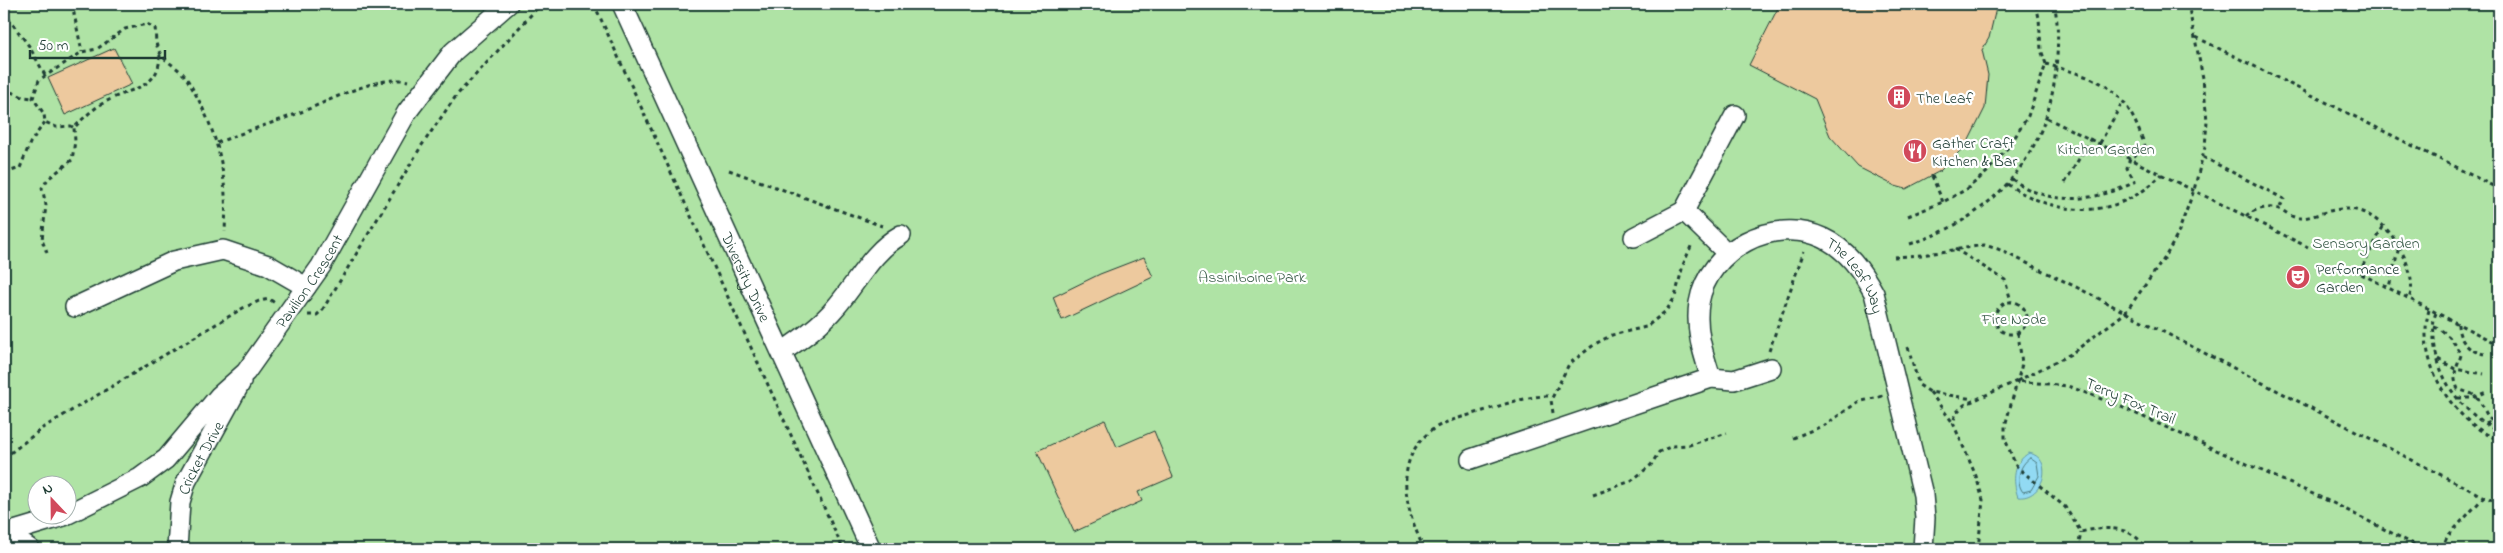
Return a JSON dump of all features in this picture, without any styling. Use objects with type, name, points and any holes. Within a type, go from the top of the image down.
[{"type":"street","name":"Pavilion Crescent","points":[[78,509],[133,482],[166,460],[219,396],[246,372],[306,287],[354,209],[394,131],[426,85],[453,52],[508,4]]},
{"type":"street","name":"Diversity Drive","points":[[622,4],[871,549]]},
{"type":"street","points":[[1634,237],[1684,211],[1735,115]]},
{"type":"street","points":[[1684,211],[1727,253]]},
{"type":"street","name":"The Leaf Way","points":[[1710,378],[1699,338],[1699,301],[1706,284],[1727,253],[1741,244],[1772,232],[1791,230],[1811,233],[1826,239],[1842,250],[1858,266],[1874,293],[1896,393],[1922,495],[1925,518],[1923,549]]},
{"type":"street","points":[[782,352],[803,338],[827,316],[880,250],[901,235]]},
{"type":"street","points":[[74,307],[174,261],[223,250],[268,265],[306,287]]},
{"type":"street","points":[[1471,459],[1550,434],[1710,378],[1734,380],[1767,369]]},
{"type":"street","name":"Cricket Drive","points":[[177,549],[180,502],[186,482],[246,372]]},
{"type":"street","points":[[5,533],[29,526]]},
{"type":"street","points":[[5,533],[30,549]]},
{"type":"path","points":[[72,4],[82,52]]},
{"type":"path","points":[[4,458],[44,427],[243,308],[269,299],[291,310],[313,316],[323,308],[422,145],[456,96],[541,4]]},
{"type":"path","points":[[594,4],[843,549]]},
{"type":"path","points":[[1908,216],[1943,202],[1967,189],[1987,172],[2010,145],[2028,116],[2046,64],[2041,50],[2036,4]]},
{"type":"path","points":[[1910,244],[1961,222],[1994,199],[2020,170],[2047,118],[2054,87],[2058,49],[2054,4]]},
{"type":"path","points":[[2017,381],[2071,354],[2125,313],[2164,259],[2177,236],[2194,190],[2202,157],[2207,121],[2203,78],[2188,4]]},
{"type":"path","points":[[8,18],[29,46],[45,74]]},
{"type":"path","points":[[5,170],[11,171],[20,168],[30,143],[45,122],[44,114],[33,98],[36,84],[45,74],[82,52],[97,49],[125,29],[147,24],[155,28],[160,66],[153,78],[138,89],[113,98],[93,109],[74,128],[75,141],[72,160],[48,179],[42,188],[46,205],[42,240],[47,253]]},
{"type":"path","points":[[2196,37],[2499,189]]},
{"type":"path","points":[[160,56],[180,70],[187,80],[217,142],[224,180],[225,230],[223,250]]},
{"type":"path","points":[[2012,179],[2036,192],[2056,198],[2085,200],[2134,182],[2127,168],[2130,158],[2146,149],[2138,125],[2124,101],[2100,81],[2046,64]]},
{"type":"path","points":[[217,142],[297,114],[350,91],[397,79],[426,85]]},
{"type":"path","points":[[4,89],[22,97],[33,98]]},
{"type":"path","points":[[2100,143],[2124,101]]},
{"type":"path","points":[[2047,118],[2091,138],[2308,247]]},
{"type":"path","points":[[45,122],[56,127],[71,126],[74,128]]},
{"type":"path","points":[[2065,183],[2091,138]]},
{"type":"path","points":[[2202,157],[2284,199],[2279,209]]},
{"type":"path","points":[[729,170],[866,220],[901,235]]},
{"type":"path","points":[[2007,184],[2043,203],[2068,210],[2097,209],[2123,203],[2147,190],[2162,174]]},
{"type":"path","points":[[1932,176],[1943,202]]},
{"type":"path","points":[[2246,216],[2258,209],[2279,209],[2293,217],[2301,218],[2336,209],[2360,211],[2384,225],[2404,254],[2410,274],[2411,294],[2409,298]]},
{"type":"path","points":[[2359,273],[2384,225]]},
{"type":"path","points":[[1550,434],[1553,418],[1551,400],[1569,364],[1594,344],[1612,336],[1646,327],[1666,311],[1675,297],[1689,248],[1703,229]]},
{"type":"path","points":[[1767,369],[1779,317],[1811,233]]},
{"type":"path","points":[[1894,257],[1922,256],[1984,245],[1998,249],[2484,497],[2499,502]]},
{"type":"path","points":[[2389,287],[2399,247]]},
{"type":"path","points":[[1954,249],[2005,280],[2011,301]]},
{"type":"path","points":[[2340,263],[2499,345]]},
{"type":"path","points":[[2011,301],[2018,303],[2025,309],[2028,318],[2026,327],[2018,333],[2009,334],[2000,331],[1995,323],[1995,314],[2000,306],[2011,301]]},
{"type":"path","points":[[2429,310],[2425,325],[2428,352],[2442,388],[2456,409],[2474,427],[2499,440]]},
{"type":"path","points":[[2436,313],[2434,327],[2438,359],[2450,390],[2465,408],[2485,424],[2499,432]]},
{"type":"path","points":[[2458,324],[2458,331],[2466,345],[2471,350],[2485,354]]},
{"type":"path","points":[[2434,327],[2448,335],[2462,355],[2455,369],[2454,379],[2458,388],[2480,401],[2488,418],[2499,423]]},
{"type":"path","points":[[2018,333],[2022,364],[2005,426],[2005,439],[2016,466],[2065,507],[2081,532],[2078,549]]},
{"type":"path","points":[[1905,337],[1919,385],[1930,392],[1953,423],[1976,476],[1983,500],[1978,549]]},
{"type":"path","points":[[2438,359],[2455,369],[2484,374]]},
{"type":"path","name":"Terry Fox Trail","points":[[1953,423],[1956,413],[1974,399],[2017,381],[2068,386],[2117,405],[2336,504],[2422,549]]},
{"type":"path","points":[[1793,438],[1825,425],[1858,402],[1896,393],[1919,385]]},
{"type":"path","points":[[1930,392],[1974,399]]},
{"type":"path","points":[[2457,398],[2475,397],[2486,392]]},
{"type":"path","points":[[1424,549],[1409,515],[1406,497],[1406,476],[1412,456],[1422,439],[1434,429],[1452,421],[1537,395],[1553,396]]},
{"type":"path","points":[[2485,424],[2499,418]]},
{"type":"path","points":[[1593,495],[1631,482],[1651,464],[1659,452],[1672,446],[1690,445],[1727,433]]},
{"type":"path","points":[[2442,549],[2447,537],[2484,497]]},
{"type":"path","points":[[2081,532],[2108,528],[2124,531],[2141,540],[2146,549]]},
{"type":"green space","name":"Assiniboine Park","points":[[4,4],[2499,4],[2499,549],[4,549]]},
{"type":"water","points":[[2029,453],[2037,456],[2042,462],[2043,478],[2040,486],[2034,492],[2027,496],[2018,497],[2015,485],[2015,472],[2020,461]]},
{"type":"building","name":"The Leaf","points":[[1780,4],[1997,4],[1989,38],[1982,50],[1988,75],[1985,108],[1967,144],[1940,171],[1906,189],[1895,186],[1858,167],[1830,136],[1815,99],[1749,65]]},
{"type":"building","points":[[114,48],[132,84],[65,115],[48,78]]},
{"type":"building","points":[[1144,257],[1153,277],[1062,320],[1053,297],[1100,274]]},
{"type":"building","points":[[1105,420],[1117,447],[1154,431],[1173,477],[1138,492],[1142,501],[1074,532],[1037,451]]},
{"type":"place","name":"The Leaf","points":[[1899,97]]},
{"type":"place","name":"Gather Craft Kitchen & Bar","points":[[1915,151]]},
{"type":"place","name":"Performance Garden","points":[[2298,277]]},
{"type":"park label","name":"Kitchen Garden","points":[[2106,148]]},
{"type":"park label","name":"Sensory Garden","points":[[2366,242]]},
{"type":"park label","name":"Fire Node","points":[[2014,318]]}]
